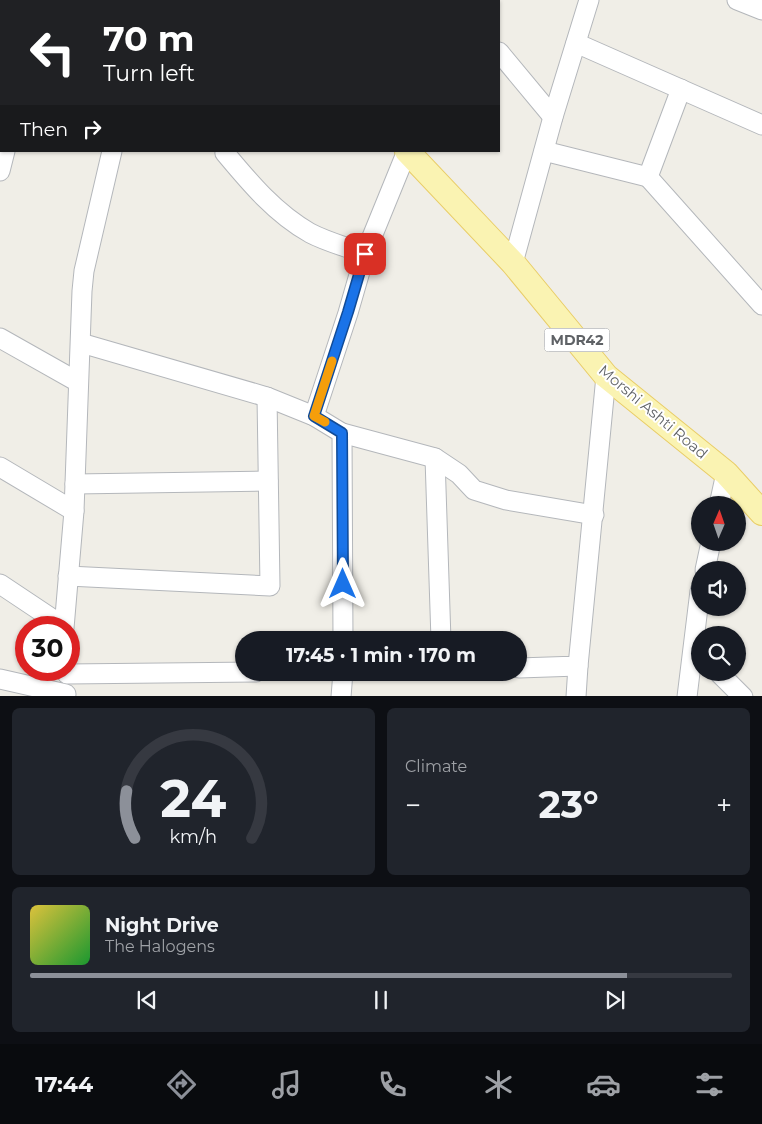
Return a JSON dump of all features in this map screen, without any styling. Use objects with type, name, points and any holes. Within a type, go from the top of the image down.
[{"type":"main road","name":"Morshi Ashti Road","points":[[408,152],[513,263],[606,376],[726,473],[762,513]]},
{"type":"street","points":[[513,263],[553,117],[589,0]]},
{"type":"street","points":[[737,0],[762,10]]},
{"type":"street","points":[[576,43],[762,125]]},
{"type":"street","points":[[500,53],[553,117]]},
{"type":"street","points":[[648,177],[681,89]]},
{"type":"street","points":[[544,151],[648,177],[762,305]]},
{"type":"street","points":[[0,171],[5,152]]},
{"type":"street","points":[[64,616],[74,511],[84,271],[112,152]]},
{"type":"street","points":[[226,152],[250,184],[281,214],[311,233],[365,254]]},
{"type":"street","points":[[314,416],[365,254],[407,152]]},
{"type":"street","points":[[0,338],[78,382]]},
{"type":"street","points":[[81,343],[267,397],[314,416],[342,433],[435,458],[459,474],[474,490],[506,500],[594,515]]},
{"type":"street","points":[[576,696],[606,376]]},
{"type":"street","points":[[68,576],[270,586],[267,397]]},
{"type":"street","points":[[342,433],[343,631]]},
{"type":"street","points":[[435,458],[441,631]]},
{"type":"street","points":[[0,467],[74,511]]},
{"type":"street","points":[[721,496],[726,473]]},
{"type":"street","points":[[75,484],[268,481]]},
{"type":"street","points":[[0,584],[47,616]]},
{"type":"street","points":[[527,668],[578,666]]},
{"type":"street","points":[[80,672],[235,672]]},
{"type":"street","points":[[687,696],[691,678]]},
{"type":"street","points":[[0,679],[66,695],[66,681]]},
{"type":"street","points":[[341,696],[342,681]]},
{"type":"street","points":[[727,681],[743,696]]},
{"type":"slow traffic","points":[[325,422],[314,416],[332,361]]},
{"type":"route","points":[[343,584],[342,433],[314,416],[365,254]]}]
